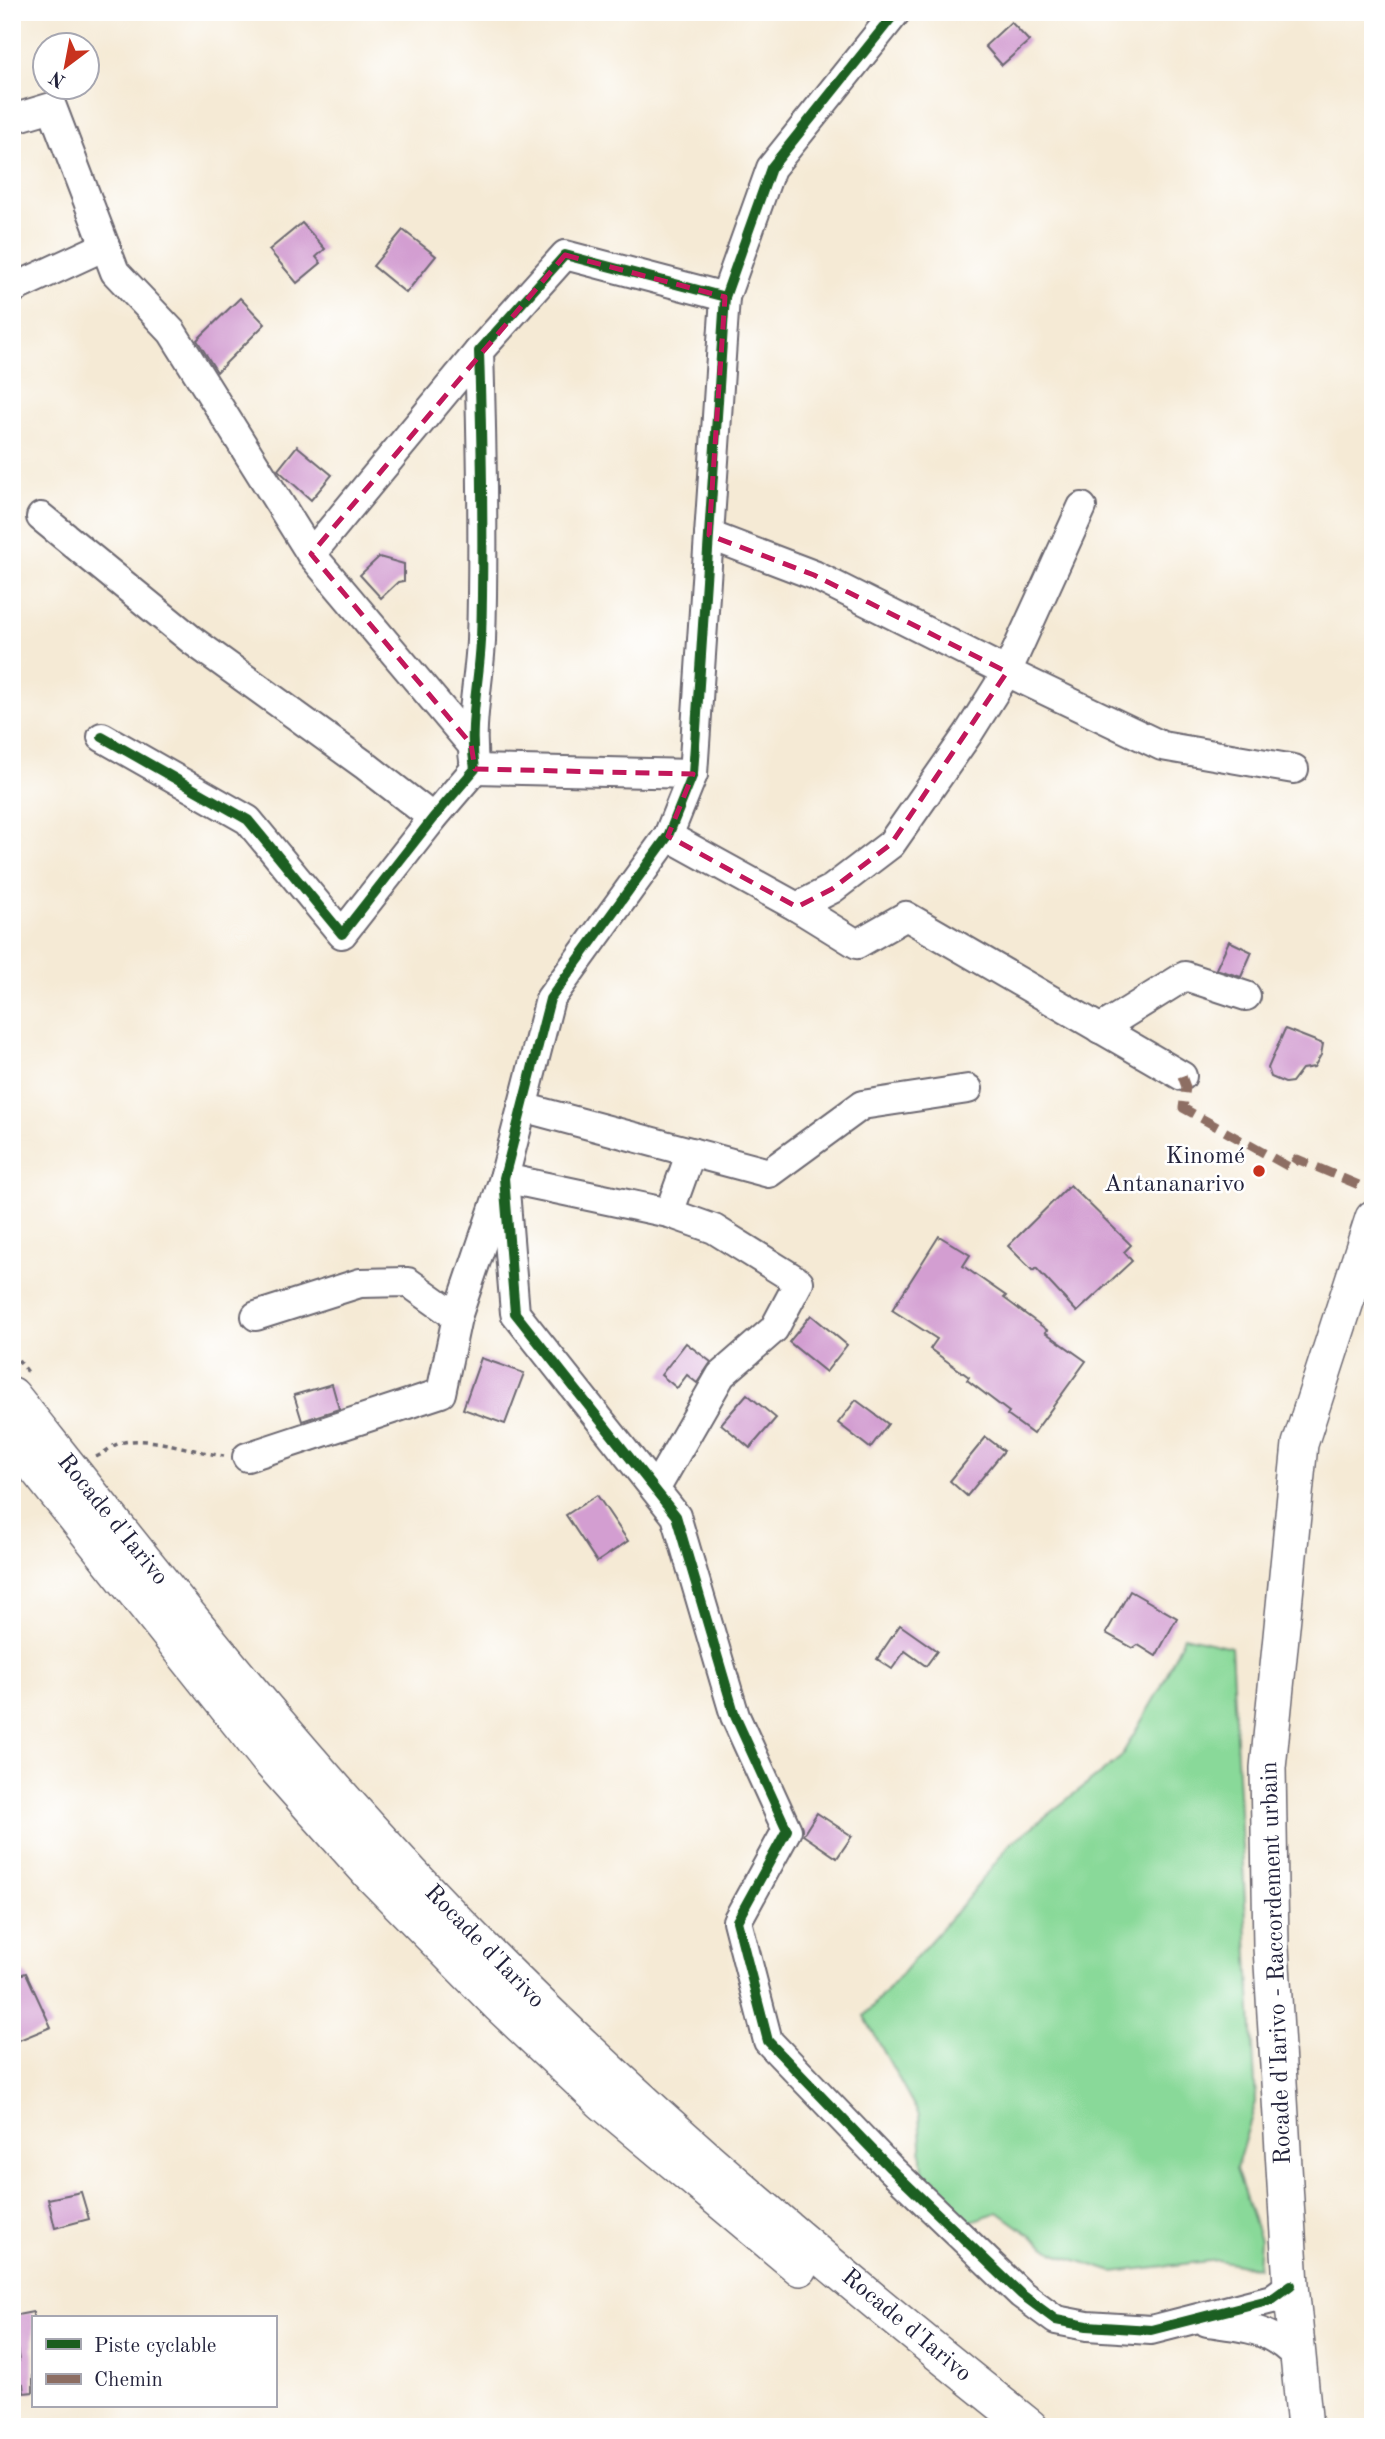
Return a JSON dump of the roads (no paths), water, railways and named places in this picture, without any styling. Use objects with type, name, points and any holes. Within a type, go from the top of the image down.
[{"type":"main road","name":"Rocade d'Iarivo - Raccordement urbain","points":[[1305,2427],[1291,2285],[1272,1947],[1268,1769],[1300,1444],[1373,1218]]},
{"type":"main road","name":"Rocade d'Iarivo","points":[[21,1384],[281,1728],[390,1850],[489,1954],[600,2063],[731,2179],[923,2342],[1030,2427]]},
{"type":"main road","name":"Rocade d'Iarivo","points":[[12,1438],[267,1758],[374,1878],[499,2005],[601,2102],[993,2427]]},
{"type":"street","points":[[247,1457],[441,1393],[457,1317],[504,1178],[550,999],[668,836],[693,774],[725,297],[771,168],[896,12]]},
{"type":"street","points":[[12,119],[52,107],[115,272],[172,332],[311,554],[473,756],[693,774]]},
{"type":"street","points":[[12,289],[105,246]]},
{"type":"street","points":[[311,554],[479,351],[565,255],[725,297]]},
{"type":"street","points":[[102,737],[248,820],[342,934],[433,818],[473,756],[481,643],[482,473],[479,351]]},
{"type":"street","points":[[797,907],[832,889],[891,844],[968,734],[1007,672],[1082,507]]},
{"type":"street","points":[[41,517],[193,641],[433,818]]},
{"type":"street","points":[[709,535],[814,575],[1007,672],[1163,746],[1294,769]]},
{"type":"street","points":[[668,836],[797,907],[856,944],[906,916],[1182,1076]]},
{"type":"street","points":[[1100,1029],[1185,976],[1246,996]]},
{"type":"street","points":[[522,1107],[769,1173],[862,1105],[968,1089]]},
{"type":"street","points":[[668,1213],[691,1152]]},
{"type":"street","points":[[504,1178],[668,1213],[714,1229],[799,1282],[774,1329],[721,1375],[656,1488]]},
{"type":"street","points":[[504,1178],[514,1312],[676,1516],[735,1716],[787,1830],[737,1921],[768,2041],[890,2168],[1021,2294],[1056,2320],[1087,2326],[1151,2330],[1272,2298],[1291,2285]]},
{"type":"street","points":[[256,1316],[359,1283],[408,1282],[457,1317]]},
{"type":"street","points":[[1194,2320],[1252,2328],[1280,2340],[1298,2358]]},
{"type":"place","name":"Kinomé Antananarivo","points":[[1259,1171]]}]
